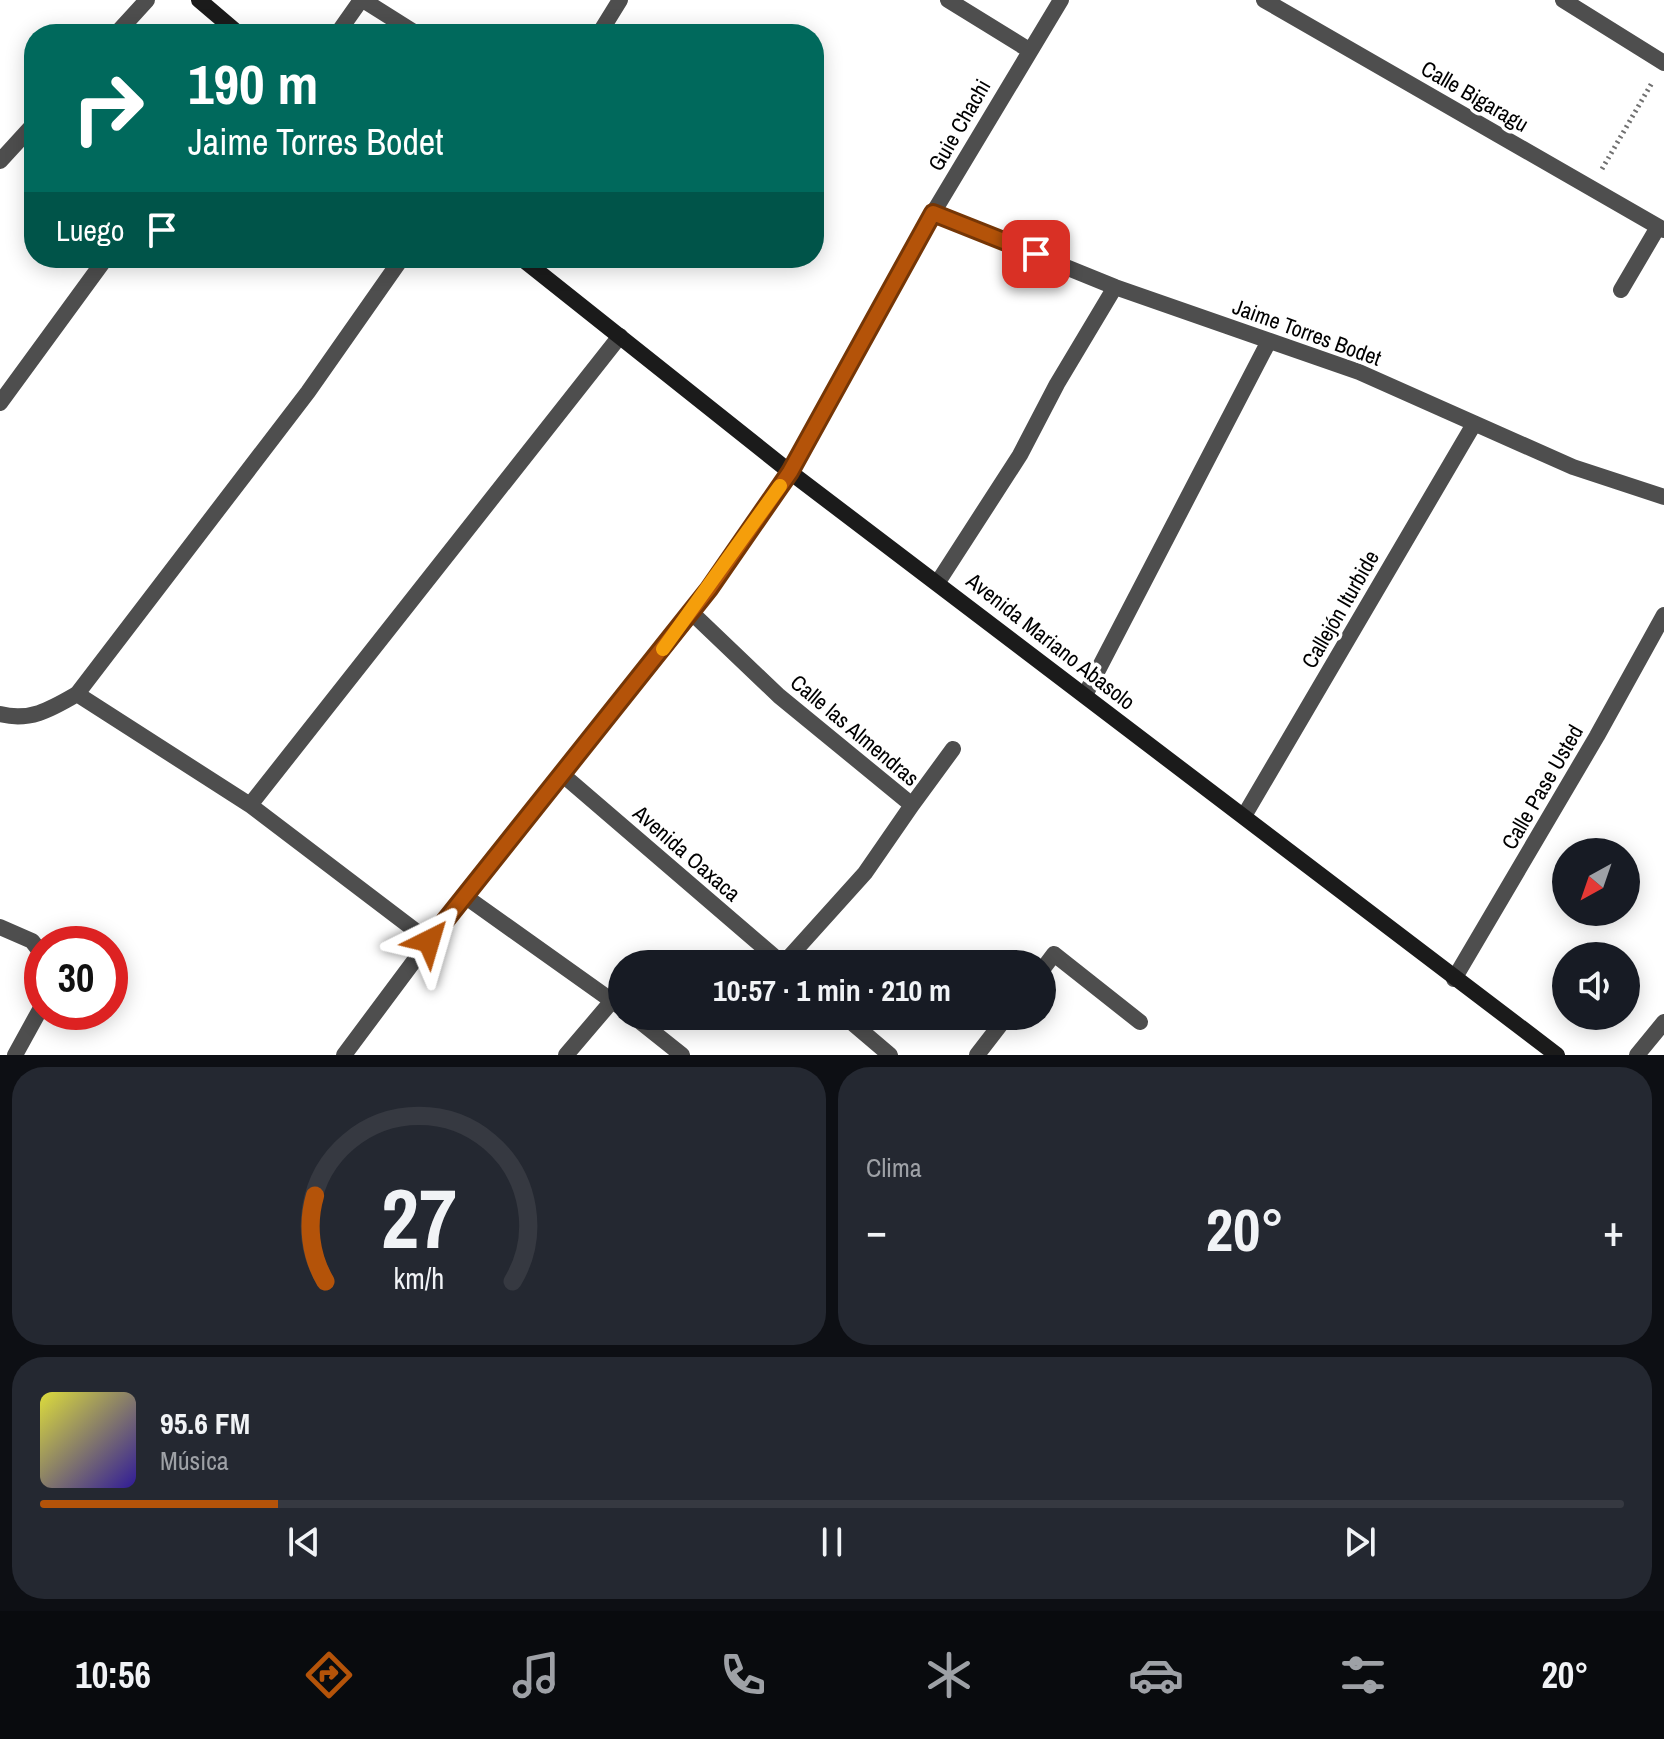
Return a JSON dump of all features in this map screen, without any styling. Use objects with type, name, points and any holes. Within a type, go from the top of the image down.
[{"type":"street","points":[[125,24],[147,0]]},
{"type":"street","points":[[199,0],[227,24]]},
{"type":"street","points":[[344,24],[362,0],[401,24]]},
{"type":"street","points":[[605,24],[620,0]]},
{"type":"street","points":[[948,0],[1029,50]]},
{"type":"street","name":"Guie Chachi","points":[[344,1055],[429,941],[692,613],[790,472],[933,213],[1061,0]]},
{"type":"street","name":"Calle Bigaragu","points":[[1264,0],[1661,228]]},
{"type":"street","points":[[1563,0],[1664,63]]},
{"type":"street","points":[[0,161],[24,135]]},
{"type":"street","name":"Jaime Torres Bodet","points":[[933,213],[1115,287],[1359,372],[1573,467],[1664,497]]},
{"type":"street","points":[[1621,290],[1661,228]]},
{"type":"street","points":[[0,403],[99,268]]},
{"type":"street","points":[[0,714],[16,718],[45,712],[77,694],[308,392],[395,268]]},
{"type":"street","name":"Avenida Mariano Abasolo","points":[[534,268],[790,472],[1557,1055]]},
{"type":"street","points":[[938,582],[1020,455],[1057,384],[1115,287]]},
{"type":"street","points":[[250,805],[620,336]]},
{"type":"street","points":[[1085,695],[1269,341]]},
{"type":"street","name":"Callejón Iturbide","points":[[1244,816],[1474,424]]},
{"type":"street","name":"Calle las Almendras","points":[[692,613],[779,696],[912,805],[865,873],[796,950]]},
{"type":"street","name":"Calle Pase Usted","points":[[1454,979],[1597,736],[1664,615]]},
{"type":"street","points":[[77,694],[250,805],[429,941]]},
{"type":"street","points":[[912,805],[953,749]]},
{"type":"street","name":"Avenida Oaxaca","points":[[563,775],[767,950]]},
{"type":"street","points":[[466,897],[608,999]]},
{"type":"street","points":[[0,927],[24,938]]},
{"type":"street","points":[[1056,956],[1140,1022]]},
{"type":"street","points":[[566,1055],[608,1014]]},
{"type":"street","points":[[1637,1055],[1664,1022]]},
{"type":"street","points":[[15,1055],[29,1030]]},
{"type":"street","points":[[651,1030],[682,1055]]},
{"type":"street","points":[[861,1030],[890,1055]]},
{"type":"street","points":[[977,1055],[996,1030]]},
{"type":"path","points":[[1590,189],[1664,63]]},
{"type":"slow traffic","points":[[663,649],[692,613],[780,486]]},
{"type":"route","points":[[429,941],[709,589],[790,472],[933,213],[1036,254]]}]
